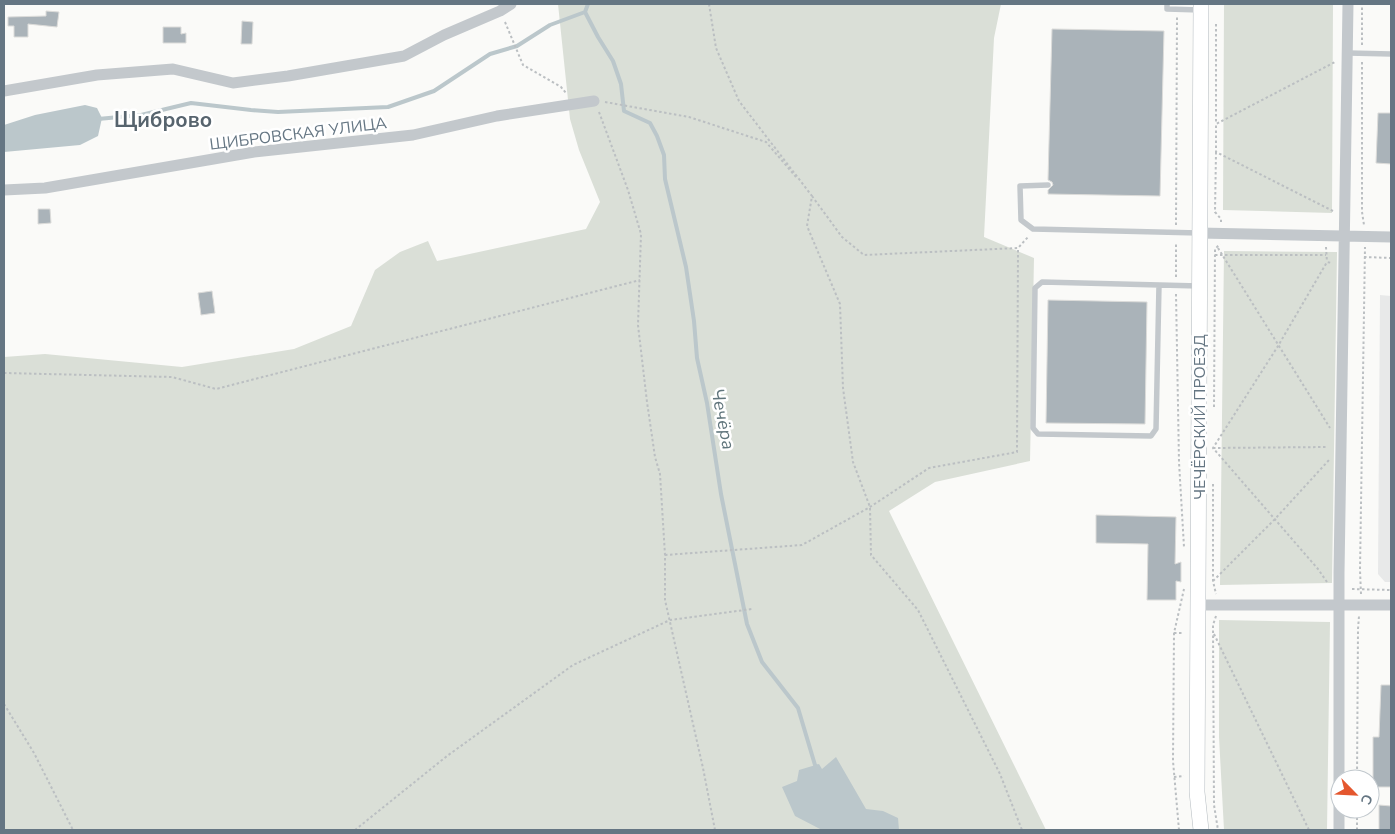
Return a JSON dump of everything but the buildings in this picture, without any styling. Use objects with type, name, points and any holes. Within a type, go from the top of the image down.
[{"type":"main road","name":"ЧЕЧЁРСКИЙ ПРОЕЗД","points":[[1200,7],[1197,792],[1201,830]]},
{"type":"street","points":[[4,91],[97,75],[173,69],[233,83],[288,76],[404,56],[511,4]]},
{"type":"street","points":[[1338,830],[1339,604],[1345,263],[1343,57],[1348,4]]},
{"type":"street","name":"ЩИБРОВСКАЯ УЛИЦА","points":[[4,190],[45,188],[254,152],[413,135],[497,116],[594,100]]},
{"type":"street","points":[[1199,232],[1391,237]]},
{"type":"street","points":[[1198,605],[1391,605]]},
{"type":"lane","points":[[1167,4],[1167,9],[1200,7]]},
{"type":"lane","points":[[1343,57],[1362,53],[1391,54]]},
{"type":"lane","points":[[1048,185],[1020,186],[1020,220],[1034,229],[1199,232]]},
{"type":"lane","points":[[1159,285],[1156,429],[1151,436],[1038,434],[1033,428],[1035,288],[1042,282],[1199,286]]},
{"type":"path","points":[[709,4],[716,48],[739,101],[842,237],[864,255],[1018,248],[1034,229]]},
{"type":"path","points":[[1357,769],[1365,236],[1362,212],[1362,4]]},
{"type":"path","points":[[1178,9],[1176,285],[1179,462],[1184,550]]},
{"type":"path","points":[[500,11],[523,65],[561,87],[576,104]]},
{"type":"path","points":[[1216,22],[1216,152],[1335,212]]},
{"type":"path","points":[[1216,124],[1343,57]]},
{"type":"path","points":[[594,100],[637,216],[641,234],[638,325],[655,457],[660,474],[665,555],[665,600],[715,830]]},
{"type":"path","points":[[608,103],[689,117],[766,142],[812,196],[807,226],[840,304],[843,388],[853,462],[870,507],[871,555],[918,610],[1000,774],[1022,830]]},
{"type":"path","points":[[1217,247],[1341,447]]},
{"type":"path","points":[[665,555],[802,545],[870,507],[929,468],[1017,452],[1018,248]]},
{"type":"path","points":[[1215,255],[1326,254]]},
{"type":"path","points":[[1364,257],[1391,258]]},
{"type":"path","points":[[1213,448],[1278,346],[1327,262],[1345,263]]},
{"type":"path","points":[[4,373],[172,377],[216,389],[640,280]]},
{"type":"path","points":[[1214,323],[1214,409]]},
{"type":"path","points":[[1213,438],[1213,457]]},
{"type":"path","points":[[1213,448],[1341,447]]},
{"type":"path","points":[[1213,581],[1275,519],[1341,447]]},
{"type":"path","points":[[1213,448],[1318,569]]},
{"type":"path","points":[[1213,476],[1213,581],[1216,592],[1216,619],[1213,625],[1214,806],[1218,830]]},
{"type":"path","points":[[1178,830],[1173,761],[1174,633],[1184,586]]},
{"type":"path","points":[[355,830],[447,756],[573,665],[670,620],[752,609]]},
{"type":"path","points":[[1214,634],[1309,830]]},
{"type":"path","points":[[4,704],[34,753],[72,830]]},
{"type":"shaded area","points":[[558,4],[1001,4],[994,38],[984,237],[1034,258],[1030,461],[935,482],[889,511],[1046,830],[4,830],[4,357],[45,354],[182,367],[294,349],[351,326],[375,270],[400,252],[428,241],[437,261],[586,229],[600,202],[579,150],[570,119]]},
{"type":"shaded area","points":[[1224,4],[1333,4],[1332,213],[1223,210]]},
{"type":"shaded area","points":[[85,105],[97,108],[102,118],[98,136],[80,145],[4,152],[4,125],[35,115]]},
{"type":"shaded area","points":[[1224,251],[1337,252],[1332,583],[1220,585]]},
{"type":"shaded area","points":[[1380,295],[1391,296],[1391,582],[1385,582],[1378,574]]},
{"type":"shaded area","points":[[1219,620],[1330,622],[1327,830],[1224,830],[1219,737]]},
{"type":"shaded area","points":[[836,757],[866,809],[883,811],[898,818],[899,830],[822,830],[795,816],[782,787],[797,781],[799,770],[819,764],[822,769]]},
{"type":"waterway","name":"Чечёра","points":[[588,4],[585,12],[613,61],[621,84],[624,111],[650,123],[664,155],[665,179],[686,267],[697,358],[707,403],[721,494],[747,624],[762,662],[798,708],[815,765],[818,768]]},
{"type":"waterway","points":[[98,119],[141,115],[191,103],[278,112],[388,107],[434,91],[490,54],[517,46],[550,25],[585,12]]},
{"type":"district","name":"Щиброво","points":[[163,120]]}]
